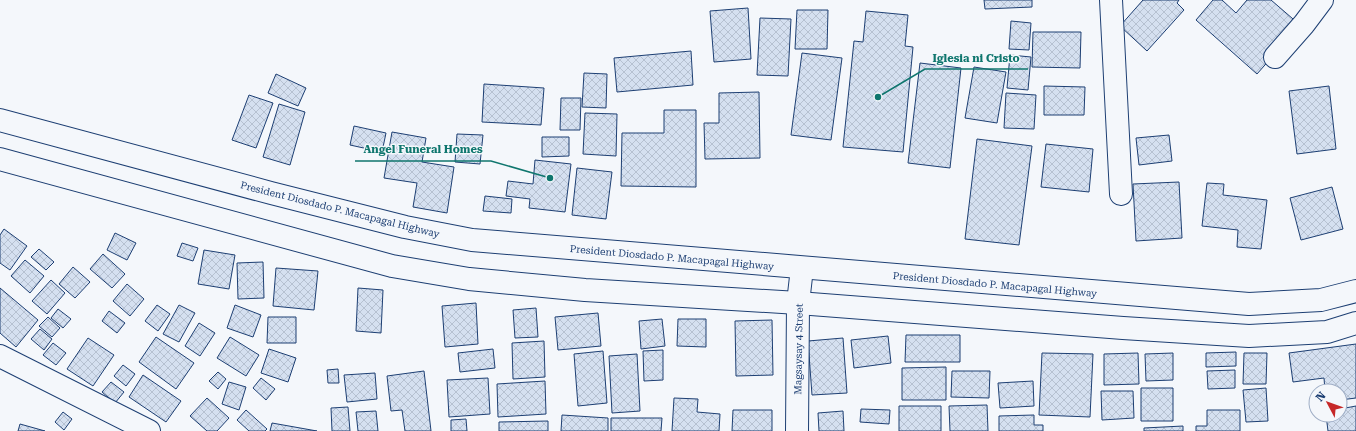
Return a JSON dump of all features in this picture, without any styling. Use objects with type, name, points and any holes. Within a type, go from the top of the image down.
[{"type":"main road","points":[[1111,0],[1121,194]]},
{"type":"main road","points":[[1276,57],[1322,0]]},
{"type":"main road","name":"President Diosdado P. Macapagal Highway","points":[[1,124],[405,227],[472,240],[1249,304],[1321,300],[1356,291]]},
{"type":"main road","points":[[0,159],[392,266],[469,279],[577,289],[798,303],[1248,336],[1327,332],[1356,323]]},
{"type":"main road","name":"Magsaysay 4 Street","points":[[797,431],[798,303],[802,268]]},
{"type":"main road","points":[[0,356],[149,431]]},
{"type":"building","points":[[984,0],[1032,0],[1032,7],[985,9]]},
{"type":"building","points":[[1143,0],[1179,0],[1177,3],[1184,10],[1147,51],[1120,26]]},
{"type":"building","points":[[1213,0],[1222,0],[1236,13],[1247,0],[1271,0],[1300,25],[1257,74],[1196,20]]},
{"type":"building","points":[[748,8],[751,59],[714,62],[710,11]]},
{"type":"building","points":[[797,10],[828,10],[827,49],[795,49]]},
{"type":"building","points":[[866,11],[908,15],[905,46],[913,47],[903,152],[843,147],[854,41],[863,42]]},
{"type":"building","points":[[760,18],[791,19],[788,76],[757,75]]},
{"type":"building","points":[[1011,21],[1031,23],[1029,50],[1009,49]]},
{"type":"building","points":[[1033,32],[1081,32],[1080,68],[1032,67]]},
{"type":"building","points":[[691,51],[693,85],[617,92],[614,58]]},
{"type":"building","points":[[802,53],[842,58],[831,140],[791,135]]},
{"type":"building","points":[[1010,55],[1031,57],[1028,90],[1007,88]]},
{"type":"building","points":[[920,63],[961,68],[950,168],[908,163]]},
{"type":"building","points":[[974,67],[1006,72],[997,123],[965,118]]},
{"type":"building","points":[[584,73],[607,74],[606,108],[582,107]]},
{"type":"building","points":[[276,74],[306,88],[298,106],[268,93]]},
{"type":"building","points":[[484,84],[544,88],[541,125],[482,122]]},
{"type":"building","points":[[1044,86],[1085,87],[1084,115],[1044,115]]},
{"type":"building","points":[[1329,86],[1336,149],[1297,154],[1289,91]]},
{"type":"building","points":[[759,92],[760,158],[705,159],[704,123],[719,123],[719,93]]},
{"type":"building","points":[[1006,93],[1036,95],[1034,129],[1004,128]]},
{"type":"building","points":[[249,95],[273,103],[256,148],[232,140]]},
{"type":"building","points":[[561,98],[581,98],[580,130],[560,130]]},
{"type":"building","points":[[279,104],[305,112],[290,165],[263,157]]},
{"type":"building","points":[[664,110],[696,110],[696,187],[621,186],[622,133],[664,133]]},
{"type":"building","points":[[585,113],[617,114],[616,156],[583,154]]},
{"type":"building","points":[[354,126],[386,133],[382,152],[350,145]]},
{"type":"building","points":[[392,132],[426,138],[422,162],[454,167],[447,213],[413,207],[417,183],[384,178]]},
{"type":"building","points":[[457,134],[483,135],[480,164],[455,162]]},
{"type":"building","points":[[1169,135],[1172,161],[1139,165],[1136,138]]},
{"type":"building","points":[[542,137],[569,137],[569,156],[542,157]]},
{"type":"building","points":[[977,139],[1032,146],[1019,245],[965,239]]},
{"type":"building","points":[[1046,144],[1093,149],[1089,192],[1041,187]]},
{"type":"building","points":[[535,160],[571,164],[565,212],[529,208],[530,199],[506,196],[508,181],[533,184]]},
{"type":"building","points":[[577,168],[612,172],[606,219],[572,215]]},
{"type":"building","points":[[1179,182],[1182,238],[1136,241],[1133,184]]},
{"type":"building","points":[[1207,183],[1224,184],[1223,195],[1267,200],[1261,249],[1237,247],[1238,230],[1202,226]]},
{"type":"building","points":[[1332,187],[1343,229],[1301,240],[1290,198]]},
{"type":"building","points":[[485,196],[512,199],[511,213],[483,211]]},
{"type":"building","points":[[4,229],[27,246],[10,270],[0,263],[0,235]]},
{"type":"building","points":[[115,233],[136,243],[127,260],[107,250]]},
{"type":"building","points":[[182,243],[198,248],[193,261],[177,256]]},
{"type":"building","points":[[39,249],[54,262],[46,270],[31,257]]},
{"type":"building","points":[[204,250],[235,255],[229,289],[198,284]]},
{"type":"building","points":[[103,254],[125,274],[112,288],[90,269]]},
{"type":"building","points":[[25,260],[44,276],[30,293],[11,276]]},
{"type":"building","points":[[263,262],[264,298],[238,299],[237,263]]},
{"type":"building","points":[[73,267],[90,282],[75,298],[59,284]]},
{"type":"building","points":[[276,268],[318,271],[314,310],[273,306]]},
{"type":"building","points":[[51,280],[65,293],[47,314],[32,301]]},
{"type":"building","points":[[127,284],[144,299],[130,316],[113,301]]},
{"type":"building","points":[[0,288],[38,320],[16,347],[0,333]]},
{"type":"building","points":[[358,288],[383,290],[381,333],[356,331]]},
{"type":"building","points":[[476,303],[478,344],[445,347],[442,306]]},
{"type":"building","points":[[157,305],[170,314],[158,331],[145,321]]},
{"type":"building","points":[[179,305],[195,313],[179,342],[163,334]]},
{"type":"building","points":[[235,305],[261,315],[253,337],[227,328]]},
{"type":"building","points":[[536,308],[538,337],[515,338],[513,310]]},
{"type":"building","points":[[58,309],[71,319],[63,328],[51,318]]},
{"type":"building","points":[[109,311],[125,323],[117,333],[102,321]]},
{"type":"building","points":[[598,313],[601,346],[558,350],[555,317]]},
{"type":"building","points":[[48,317],[60,328],[52,337],[39,326]]},
{"type":"building","points":[[268,317],[296,317],[296,343],[267,343]]},
{"type":"building","points":[[662,319],[665,346],[641,349],[639,321]]},
{"type":"building","points":[[678,319],[706,319],[706,347],[677,346]]},
{"type":"building","points":[[772,320],[773,375],[736,376],[735,321]]},
{"type":"building","points":[[199,323],[215,333],[200,356],[185,346]]},
{"type":"building","points":[[40,329],[52,339],[44,350],[31,339]]},
{"type":"building","points":[[906,335],[960,335],[960,362],[905,362]]},
{"type":"building","points":[[888,336],[891,363],[854,368],[851,340]]},
{"type":"building","points":[[156,337],[194,363],[176,389],[139,362]]},
{"type":"building","points":[[230,337],[259,355],[246,376],[217,358]]},
{"type":"building","points":[[88,338],[114,355],[93,386],[67,369]]},
{"type":"building","points":[[843,338],[847,393],[812,395],[808,341]]},
{"type":"building","points":[[544,341],[545,377],[513,379],[512,343]]},
{"type":"building","points":[[53,343],[66,353],[56,365],[43,355]]},
{"type":"building","points":[[1356,344],[1356,398],[1348,399],[1348,383],[1324,383],[1324,378],[1293,382],[1289,353]]},
{"type":"building","points":[[269,349],[296,358],[288,382],[261,373]]},
{"type":"building","points":[[493,349],[495,368],[460,372],[458,353]]},
{"type":"building","points":[[663,350],[663,380],[644,381],[643,351]]},
{"type":"building","points":[[603,351],[607,403],[578,406],[574,354]]},
{"type":"building","points":[[1236,352],[1236,366],[1206,367],[1206,353]]},
{"type":"building","points":[[1042,353],[1093,354],[1090,417],[1039,415]]},
{"type":"building","points":[[1138,353],[1139,384],[1104,385],[1104,354]]},
{"type":"building","points":[[1173,353],[1173,380],[1146,381],[1145,354]]},
{"type":"building","points":[[1244,353],[1267,353],[1266,384],[1243,384]]},
{"type":"building","points":[[637,354],[640,411],[612,413],[609,356]]},
{"type":"building","points":[[123,365],[135,374],[126,386],[114,376]]},
{"type":"building","points":[[946,367],[946,400],[902,400],[902,368]]},
{"type":"building","points":[[338,369],[339,383],[328,383],[327,370]]},
{"type":"building","points":[[1235,370],[1235,388],[1208,389],[1207,371]]},
{"type":"building","points":[[424,371],[431,431],[405,431],[402,410],[391,411],[387,376]]},
{"type":"building","points":[[952,371],[990,371],[989,398],[951,397]]},
{"type":"building","points":[[218,372],[226,379],[218,389],[209,381]]},
{"type":"building","points":[[375,373],[377,399],[347,402],[344,375]]},
{"type":"building","points":[[143,375],[181,401],[166,422],[129,397]]},
{"type":"building","points":[[261,378],[275,389],[266,400],[253,388]]},
{"type":"building","points":[[488,378],[490,414],[449,417],[447,380]]},
{"type":"building","points":[[545,381],[546,414],[498,417],[497,384]]},
{"type":"building","points":[[1033,381],[1034,406],[1000,408],[998,383]]},
{"type":"building","points":[[111,382],[124,392],[115,403],[102,392]]},
{"type":"building","points":[[229,382],[246,387],[239,410],[222,404]]},
{"type":"building","points":[[1141,388],[1173,388],[1173,421],[1141,421]]},
{"type":"building","points":[[1266,388],[1268,421],[1246,422],[1243,390]]},
{"type":"building","points":[[1101,391],[1133,391],[1134,418],[1102,420]]},
{"type":"building","points":[[207,398],[229,418],[217,431],[207,431],[190,416]]},
{"type":"building","points":[[674,398],[698,399],[697,412],[720,414],[719,431],[672,431]]},
{"type":"building","points":[[987,405],[988,431],[950,431],[949,406]]},
{"type":"building","points":[[899,406],[941,406],[941,431],[899,431]]},
{"type":"building","points":[[1356,406],[1356,431],[1328,431],[1327,423],[1348,423],[1348,408]]},
{"type":"building","points":[[348,407],[350,431],[332,431],[331,408]]},
{"type":"building","points":[[861,409],[890,410],[889,424],[860,422]]},
{"type":"building","points":[[246,410],[267,429],[265,431],[249,431],[237,420]]},
{"type":"building","points":[[733,410],[772,410],[772,431],[732,431]]},
{"type":"building","points":[[1207,410],[1240,410],[1240,431],[1196,431],[1196,426],[1207,426]]},
{"type":"building","points":[[376,411],[378,431],[358,431],[356,412]]},
{"type":"building","points":[[843,411],[844,431],[819,431],[818,413]]},
{"type":"building","points":[[63,412],[72,419],[64,430],[55,422]]},
{"type":"building","points":[[562,415],[608,418],[608,431],[561,431]]},
{"type":"building","points":[[1034,415],[1034,425],[1043,425],[1043,431],[999,431],[999,416]]},
{"type":"building","points":[[611,418],[662,418],[661,431],[611,431]]},
{"type":"building","points":[[466,419],[467,431],[451,431],[451,420]]},
{"type":"building","points":[[548,421],[548,431],[499,431],[499,422]]},
{"type":"building","points":[[272,423],[317,431],[270,431]]},
{"type":"building","points":[[20,424],[45,431],[18,431]]},
{"type":"building","points":[[1183,426],[1183,431],[1144,431],[1144,428]]},
{"type":"place","name":"Iglesia ni Cristo","points":[[878,97]]},
{"type":"place","name":"Angel Funeral Homes","points":[[550,178]]}]
